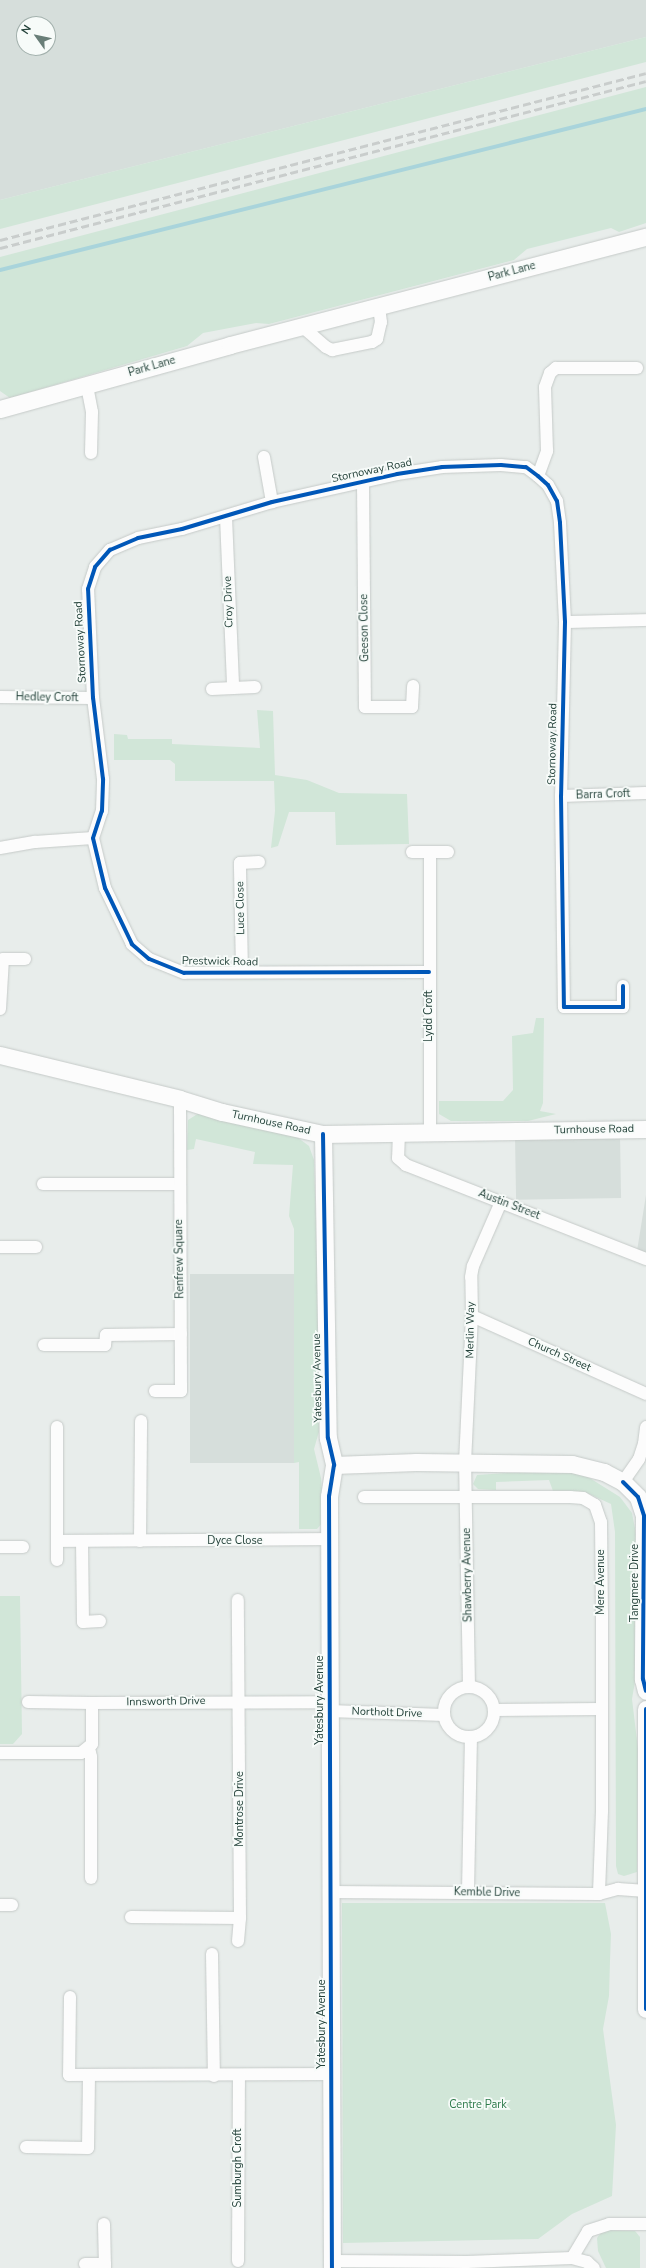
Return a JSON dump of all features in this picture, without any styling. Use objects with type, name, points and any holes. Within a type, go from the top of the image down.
[{"type":"street","name":"Park Lane","points":[[0,409],[230,345],[304,328],[646,237]]},
{"type":"street","points":[[304,328],[326,348],[332,350],[372,342],[377,339],[381,322],[379,308]]},
{"type":"street","points":[[538,476],[547,451],[545,387],[550,372],[556,368],[637,368]]},
{"type":"street","points":[[87,386],[92,412],[91,453]]},
{"type":"street","points":[[264,457],[272,502]]},
{"type":"street","name":"Stornoway Road","points":[[93,838],[102,811],[103,779],[93,698],[88,589],[95,567],[110,550],[138,538],[226,516],[272,502],[363,482],[442,467],[526,467],[548,484],[557,501],[565,622],[561,796],[564,1007],[623,1007],[623,986]]},
{"type":"street","name":"Geeson Close","points":[[363,482],[365,707],[412,707],[413,686]]},
{"type":"street","name":"Croy Drive","points":[[226,516],[233,687]]},
{"type":"street","points":[[565,622],[646,620]]},
{"type":"street","points":[[212,689],[255,687]]},
{"type":"street","name":"Hedley Croft","points":[[0,697],[93,698]]},
{"type":"street","name":"Barra Croft","points":[[561,796],[646,793]]},
{"type":"street","points":[[0,848],[35,842],[93,838]]},
{"type":"street","name":"Prestwick Road","points":[[93,838],[105,888],[122,927],[132,944],[149,959],[184,973],[429,972]]},
{"type":"street","points":[[412,852],[448,852]]},
{"type":"street","name":"Lydd Croft","points":[[430,852],[430,1131]]},
{"type":"street","name":"Luce Close","points":[[242,972],[240,863],[259,862]]},
{"type":"street","points":[[0,1009],[3,959],[25,959]]},
{"type":"street","name":"Turnhouse Road","points":[[0,1055],[180,1098],[222,1112],[323,1134],[430,1131],[646,1129]]},
{"type":"street","name":"Renfrew Square","points":[[155,1391],[181,1391],[179,1184],[180,1098]]},
{"type":"street","name":"Austin Street","points":[[400,1132],[398,1158],[406,1165],[646,1259]]},
{"type":"street","name":"Yatesbury Avenue","points":[[323,1134],[328,1438],[334,1464],[329,1496],[329,1892],[332,2264]]},
{"type":"street","points":[[43,1184],[179,1184]]},
{"type":"street","name":"Merlin Way","points":[[465,1463],[473,1266],[501,1202]]},
{"type":"street","points":[[0,1247],[36,1247]]},
{"type":"street","name":"Church Street","points":[[472,1316],[646,1394]]},
{"type":"street","points":[[44,1345],[105,1345],[106,1335],[181,1334]]},
{"type":"street","points":[[140,1541],[141,1421]]},
{"type":"street","points":[[57,1427],[57,1560]]},
{"type":"street","points":[[623,1482],[639,1459],[644,1444],[646,1427]]},
{"type":"street","name":"Shawberry Avenue","points":[[465,1463],[467,1498],[469,1686]]},
{"type":"street","name":"Tangmere Drive","points":[[334,1464],[572,1464],[604,1472],[623,1482],[638,1497],[644,1516],[643,1679],[646,1691]]},
{"type":"street","name":"Mere Avenue","points":[[364,1497],[583,1498],[595,1505],[601,1522],[599,1894]]},
{"type":"street","name":"Dyce Close","points":[[58,1541],[330,1540]]},
{"type":"street","points":[[82,1541],[83,1622],[100,1621]]},
{"type":"street","points":[[0,1547],[23,1547]]},
{"type":"street","points":[[238,1600],[239,1701]]},
{"type":"street","points":[[469,1686],[477,1688],[489,1696],[494,1710],[490,1726],[485,1732],[471,1737],[463,1736],[450,1729],[444,1715],[447,1699],[461,1688],[469,1686]]},
{"type":"street","name":"Innsworth Drive","points":[[28,1702],[92,1703],[239,1701],[330,1706]]},
{"type":"street","name":"Montrose Drive","points":[[238,1941],[240,1918],[239,1701]]},
{"type":"street","points":[[0,1753],[69,1755],[81,1753],[92,1744],[92,1703]]},
{"type":"street","name":"Northolt Drive","points":[[330,1706],[444,1715]]},
{"type":"street","points":[[494,1710],[601,1709]]},
{"type":"street","points":[[646,1709],[646,2009]]},
{"type":"street","points":[[468,1892],[471,1737]]},
{"type":"street","points":[[89,1748],[91,1878]]},
{"type":"street","name":"Kemble Drive","points":[[329,1892],[599,1894],[618,1889],[646,1890]]},
{"type":"street","points":[[0,1905],[12,1905]]},
{"type":"street","points":[[131,1917],[240,1918]]},
{"type":"street","points":[[212,1954],[214,2076]]},
{"type":"street","points":[[70,1997],[69,2075],[214,2076],[331,2074]]},
{"type":"street","name":"Sumburgh Croft","points":[[238,2261],[239,2075]]},
{"type":"street","points":[[26,2147],[88,2148],[89,2076]]},
{"type":"street","points":[[84,2264],[105,2266],[104,2224]]},
{"type":"street","points":[[572,2258],[588,2231],[609,2224],[646,2224]]},
{"type":"street","points":[[332,2264],[467,2265],[572,2258],[587,2262],[594,2268]]},
{"type":"shaded area","points":[[0,0],[646,0],[646,37],[0,200]]},
{"type":"shaded area","points":[[620,1136],[621,1198],[516,1200],[515,1138]]},
{"type":"shaded area","points":[[646,1195],[646,1253],[637,1251]]},
{"type":"shaded area","points":[[190,1274],[294,1274],[294,1463],[190,1463]]},
{"type":"green space","points":[[646,37],[646,62],[0,229],[0,200]]},
{"type":"green space","points":[[646,87],[646,223],[619,232],[611,228],[527,249],[514,260],[269,324],[256,323],[203,333],[187,346],[10,398],[0,391],[0,257]]},
{"type":"green space","points":[[257,710],[273,711],[275,775],[307,780],[339,793],[407,794],[409,844],[336,845],[335,812],[289,812],[278,846],[271,848],[275,811],[274,781],[175,781],[175,764],[170,760],[114,760],[114,734],[127,735],[128,739],[172,739],[172,744],[260,748]]},
{"type":"green space","points":[[536,1018],[544,1018],[543,1103],[540,1111],[556,1114],[528,1121],[451,1121],[439,1114],[439,1101],[503,1101],[513,1090],[512,1036],[533,1033]]},
{"type":"green space","points":[[199,1113],[293,1134],[309,1146],[314,1160],[322,1421],[314,1449],[321,1478],[324,1521],[317,1529],[299,1529],[299,1462],[294,1463],[294,1229],[289,1216],[293,1165],[253,1164],[255,1152],[196,1139],[194,1149],[187,1150],[188,1120]]},
{"type":"green space","points":[[565,1469],[588,1477],[620,1497],[632,1513],[637,1539],[639,1658],[632,1699],[638,1749],[637,1872],[624,1876],[618,1874],[616,1866],[615,1532],[611,1504],[585,1492],[553,1491],[549,1480],[496,1482],[496,1490],[478,1489],[473,1484],[477,1475]]},
{"type":"green space","points":[[0,1596],[20,1596],[22,1734],[13,1744],[0,1744]]},
{"type":"green space","name":"Centre Park","points":[[342,1903],[605,1903],[611,1934],[609,1996],[603,2029],[616,2125],[612,2196],[572,2214],[538,2239],[343,2243]]},
{"type":"green space","points":[[603,2230],[635,2231],[640,2237],[640,2268],[606,2268],[598,2251],[597,2238]]},
{"type":"waterway","points":[[0,270],[646,109]]},
{"type":"railway","points":[[0,240],[646,73]]},
{"type":"railway","points":[[0,248],[646,81]]},
{"type":"cycle path","points":[[429,972],[184,973],[149,959],[132,944],[105,888],[93,838],[102,811],[103,779],[93,698],[88,589],[95,567],[110,550],[138,538],[182,529],[272,502],[397,474],[442,467],[501,465],[526,467],[538,476],[548,485],[557,501],[560,523],[565,622],[561,796],[564,1007],[623,1007],[623,986]]},
{"type":"cycle path","points":[[323,1134],[328,1438],[334,1465],[329,1496],[332,2268]]},
{"type":"cycle path","points":[[623,1482],[638,1497],[644,1516],[643,1679],[646,1691]]},
{"type":"cycle path","points":[[646,1709],[646,2009]]}]
